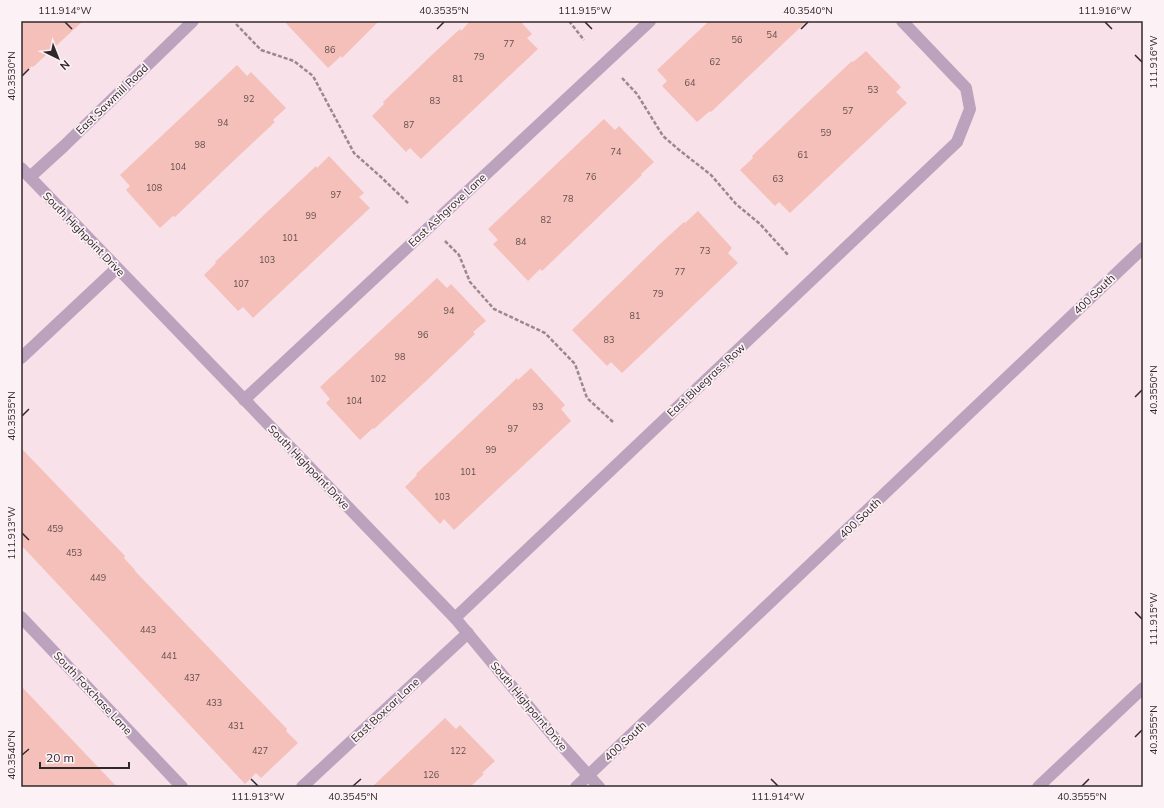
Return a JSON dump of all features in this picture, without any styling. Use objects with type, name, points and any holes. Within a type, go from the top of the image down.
[{"type":"street","name":"East Sawmill Road","points":[[30,177],[193,21]]},
{"type":"street","name":"East Ashgrove Lane","points":[[244,400],[650,21]]},
{"type":"street","name":"East Bluegrass Row","points":[[455,618],[957,142],[970,109],[966,88],[902,21]]},
{"type":"street","name":"South Highpoint Drive","points":[[21,168],[455,618],[554,737],[599,787]]},
{"type":"street","name":"400 South","points":[[576,787],[1143,248]]},
{"type":"street","points":[[21,358],[117,268]]},
{"type":"street","name":"South Foxchase Lane","points":[[21,617],[182,787]]},
{"type":"street","name":"East Boxcar Lane","points":[[302,787],[468,633]]},
{"type":"street","points":[[1038,787],[1143,688]]},
{"type":"path","points":[[569,21],[584,40]]},
{"type":"path","points":[[236,24],[261,50],[294,61],[313,76],[354,153],[382,177],[409,204]]},
{"type":"path","points":[[617,73],[637,94],[663,136],[678,150],[711,175],[736,204],[760,224],[789,256]]},
{"type":"path","points":[[442,238],[459,255],[470,282],[494,309],[545,333],[575,364],[587,398],[613,422]]},
{"type":"building","points":[[21,21],[83,21],[33,67],[32,66],[21,76]]},
{"type":"building","points":[[284,21],[379,21],[342,58],[341,56],[328,68]]},
{"type":"building","points":[[470,21],[520,21],[532,34],[527,38],[538,49],[421,159],[410,148],[406,152],[372,116],[384,104],[383,102],[436,51],[460,29],[461,31]]},
{"type":"building","points":[[709,21],[807,21],[711,112],[710,111],[697,122],[662,86],[667,81],[657,70]]},
{"type":"building","points":[[866,51],[901,87],[896,92],[907,103],[790,213],[779,202],[775,206],[740,170],[753,158],[752,156],[802,108],[852,61],[853,62]]},
{"type":"building","points":[[237,65],[247,76],[251,72],[286,108],[273,120],[275,122],[175,217],[173,216],[160,228],[126,190],[130,186],[120,175]]},
{"type":"building","points":[[604,119],[615,130],[619,126],[654,162],[542,271],[540,269],[528,281],[493,244],[498,240],[488,229]]},
{"type":"building","points":[[329,156],[364,193],[359,197],[370,208],[253,318],[243,307],[238,311],[204,275],[216,263],[215,262],[265,214],[316,166],[317,168]]},
{"type":"building","points":[[698,211],[732,248],[728,253],[738,263],[622,373],[611,362],[607,366],[572,330],[660,244]]},
{"type":"building","points":[[437,278],[447,288],[451,284],[486,321],[473,332],[475,334],[425,382],[360,440],[326,403],[330,399],[320,387]]},
{"type":"building","points":[[531,368],[565,405],[561,409],[571,421],[454,530],[444,519],[440,524],[405,487],[417,475],[416,474],[517,378],[518,380]]},
{"type":"building","points":[[21,448],[125,556],[124,558],[135,571],[287,729],[286,731],[298,743],[261,778],[256,773],[245,784],[21,545]]},
{"type":"building","points":[[21,686],[96,765],[117,787],[21,787]]},
{"type":"building","points":[[445,718],[456,729],[460,725],[495,761],[482,773],[484,774],[470,787],[372,787]]}]
